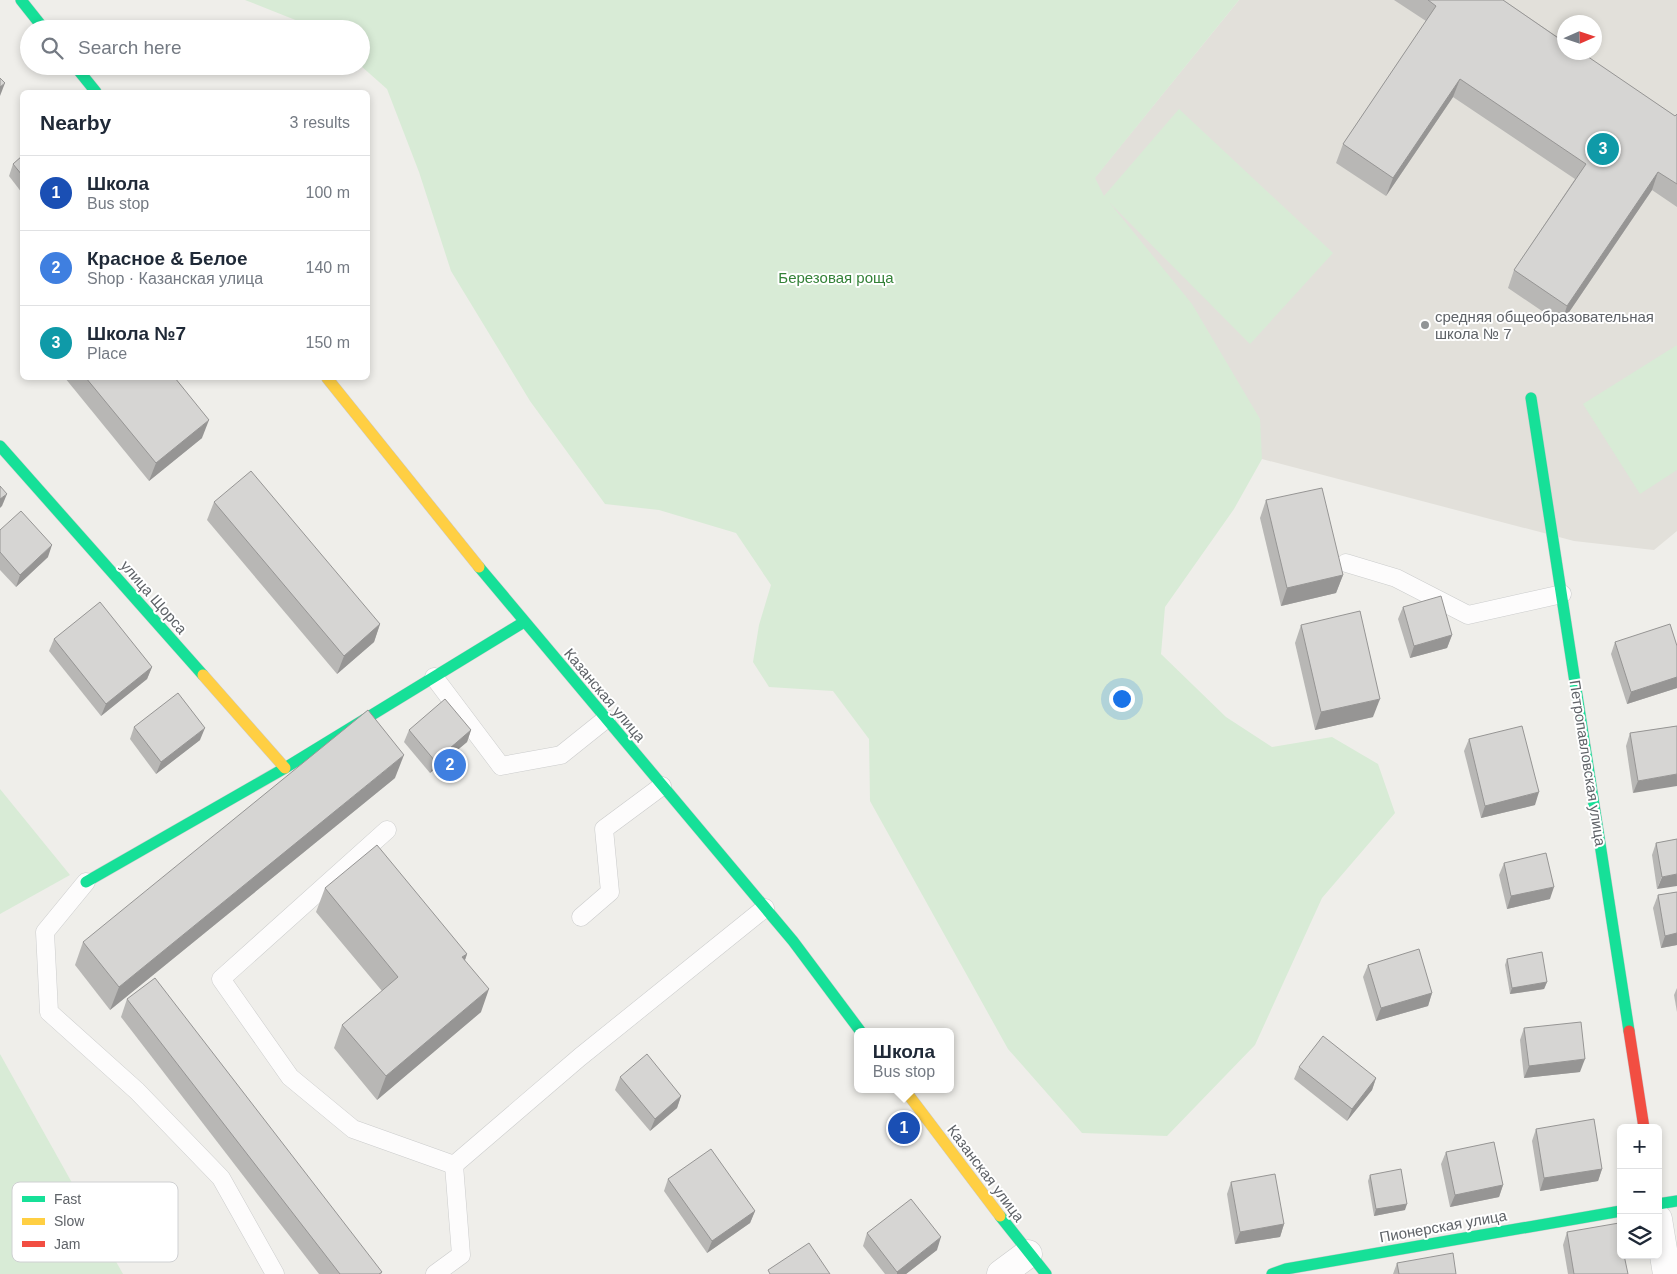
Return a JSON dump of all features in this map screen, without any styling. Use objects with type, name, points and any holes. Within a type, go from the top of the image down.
[{"type":"street","points":[[21,0],[37,20]]},
{"type":"street","points":[[82,75],[94,90]]},
{"type":"street","name":"Казанская улица","points":[[329,380],[524,622],[793,941],[858,1028]]},
{"type":"street","name":"Петропавловская улица","points":[[1531,398],[1643,1124]]},
{"type":"street","name":"улица Щорса","points":[[0,446],[285,768]]},
{"type":"street","points":[[86,882],[285,768],[524,622]]},
{"type":"street","name":"Казанская улица","points":[[907,1093],[1028,1254],[1046,1274]]},
{"type":"street","points":[[1662,1203],[1677,1201]]},
{"type":"street","name":"Пионерская улица","points":[[1272,1274],[1286,1269],[1617,1211]]},
{"type":"street","points":[[1662,1243],[1667,1274]]},
{"type":"street","points":[[1001,1274],[1028,1254]]},
{"type":"lane","points":[[1346,563],[1396,578],[1468,615],[1562,594]]},
{"type":"lane","points":[[434,677],[501,766],[561,755],[606,719]]},
{"type":"lane","points":[[582,916],[610,892],[604,828],[662,786]]},
{"type":"lane","points":[[387,830],[221,979],[290,1077],[353,1129],[454,1165]]},
{"type":"lane","points":[[86,882],[45,932],[49,1012],[138,1091],[221,1178],[275,1274]]},
{"type":"lane","points":[[454,1165],[580,1057],[765,908]]},
{"type":"lane","points":[[435,1274],[461,1255],[454,1165]]},
{"type":"shaded area","name":"средняя общеобразовательная школа № 7","points":[[1239,0],[1677,0],[1677,531],[1654,550],[1574,541],[1262,459],[1084,191]]},
{"type":"green space","name":"Березовая роща","points":[[245,0],[1239,0],[1095,178],[1104,196],[1179,109],[1333,253],[1250,344],[1109,202],[1192,304],[1260,419],[1262,459],[1234,509],[1165,607],[1161,654],[1226,717],[1272,747],[1332,737],[1378,764],[1395,813],[1322,898],[1255,1045],[1167,1136],[1082,1133],[1008,1049],[870,801],[869,739],[833,691],[769,687],[753,662],[759,625],[771,585],[736,533],[659,510],[605,504],[530,401],[451,271],[419,172],[387,89],[370,74],[370,20],[295,20]]},
{"type":"green space","points":[[1677,345],[1677,470],[1640,494],[1583,404]]},
{"type":"green space","points":[[0,789],[70,875],[0,914]]},
{"type":"green space","points":[[0,1054],[72,1182],[12,1182],[12,1262],[116,1262],[123,1274],[0,1274]]},
{"type":"building","points":[[1428,0],[1503,0],[1557,37],[1557,60],[1593,60],[1675,116],[1677,114],[1677,184],[1658,172],[1567,306],[1514,270],[1586,164],[1460,79],[1393,178],[1343,144],[1436,6]]},
{"type":"building","points":[[0,78],[5,83],[0,87]]},
{"type":"building","points":[[20,158],[20,173],[13,164]]},
{"type":"building","points":[[88,380],[177,380],[209,420],[156,463]]},
{"type":"building","points":[[251,471],[380,624],[344,656],[214,502]]},
{"type":"building","points":[[0,486],[7,494],[0,499]]},
{"type":"building","points":[[1322,488],[1343,575],[1287,588],[1266,500]]},
{"type":"building","points":[[21,511],[52,545],[20,575],[0,552],[0,530]]},
{"type":"building","points":[[1441,596],[1452,635],[1414,646],[1403,607]]},
{"type":"building","points":[[100,602],[152,667],[106,704],[54,639]]},
{"type":"building","points":[[1360,611],[1380,699],[1321,712],[1301,625]]},
{"type":"building","points":[[1670,624],[1677,646],[1677,677],[1631,692],[1615,642]]},
{"type":"building","points":[[178,693],[205,728],[161,762],[134,727]]},
{"type":"building","points":[[445,699],[471,730],[435,761],[409,730]]},
{"type":"building","points":[[368,710],[404,755],[119,987],[83,942]]},
{"type":"building","points":[[1522,726],[1539,792],[1485,806],[1469,739]]},
{"type":"building","points":[[1677,726],[1677,774],[1638,781],[1630,733]]},
{"type":"building","points":[[1677,839],[1677,874],[1662,877],[1656,843]]},
{"type":"building","points":[[377,845],[467,954],[462,957],[489,989],[386,1076],[342,1025],[398,977],[325,888]]},
{"type":"building","points":[[1546,853],[1554,887],[1511,896],[1504,863]]},
{"type":"building","points":[[1677,892],[1677,933],[1665,936],[1658,895]]},
{"type":"building","points":[[1419,949],[1432,993],[1381,1008],[1368,965]]},
{"type":"building","points":[[1542,952],[1547,982],[1512,988],[1507,959]]},
{"type":"building","points":[[155,978],[382,1272],[379,1274],[340,1274],[127,999]]},
{"type":"building","points":[[1581,1022],[1585,1059],[1529,1066],[1524,1028]]},
{"type":"building","points":[[1323,1036],[1376,1078],[1352,1109],[1299,1067]]},
{"type":"building","points":[[647,1054],[681,1096],[655,1119],[620,1077]]},
{"type":"building","points":[[1594,1119],[1602,1169],[1544,1178],[1536,1129]]},
{"type":"building","points":[[1494,1142],[1503,1185],[1455,1195],[1446,1152]]},
{"type":"building","points":[[711,1149],[755,1211],[712,1241],[668,1179]]},
{"type":"building","points":[[1401,1169],[1407,1204],[1376,1209],[1370,1175]]},
{"type":"building","points":[[1275,1174],[1284,1224],[1240,1232],[1231,1182]]},
{"type":"building","points":[[911,1199],[941,1237],[897,1272],[867,1233]]},
{"type":"building","points":[[1617,1223],[1617,1259],[1625,1259],[1628,1274],[1574,1274],[1567,1232]]},
{"type":"building","points":[[809,1243],[830,1274],[770,1274],[768,1270]]},
{"type":"building","points":[[1453,1253],[1456,1274],[1399,1274],[1397,1263]]},
{"type":"traffic: fast","points":[[21,0],[37,20]]},
{"type":"traffic: fast","points":[[82,75],[94,90]]},
{"type":"traffic: fast","points":[[1531,398],[1629,1031]]},
{"type":"traffic: fast","points":[[0,446],[203,675]]},
{"type":"traffic: fast","points":[[479,567],[793,941],[858,1028]]},
{"type":"traffic: fast","points":[[86,882],[285,768],[524,622]]},
{"type":"traffic: fast","points":[[1662,1203],[1677,1201]]},
{"type":"traffic: fast","points":[[1272,1274],[1286,1269],[1617,1212]]},
{"type":"traffic: fast","points":[[1000,1216],[1046,1274]]},
{"type":"traffic: slow","points":[[329,380],[479,567]]},
{"type":"traffic: slow","points":[[203,675],[285,768]]},
{"type":"traffic: slow","points":[[907,1093],[1000,1216]]},
{"type":"traffic: jam","points":[[1629,1031],[1643,1124]]},
{"type":"place","name":"Школа №7","points":[[1603,149]]},
{"type":"place","name":"средняя общеобразовательная школа № 7","points":[[1425,325]]},
{"type":"place","name":"Красное & Белое","points":[[450,765]]},
{"type":"place","name":"Школа","points":[[904,1128]]}]
